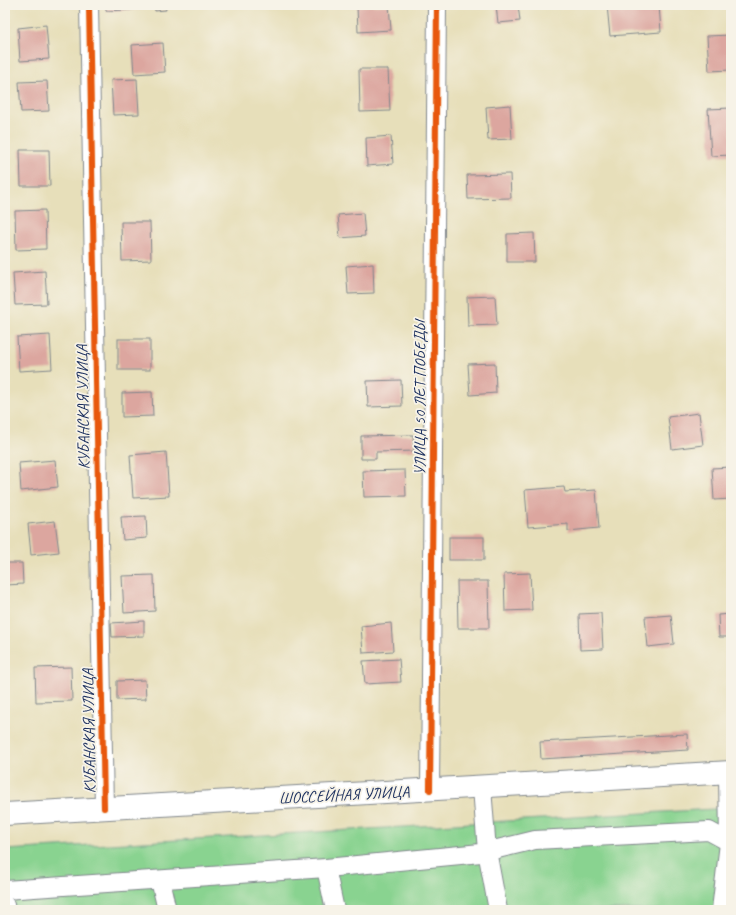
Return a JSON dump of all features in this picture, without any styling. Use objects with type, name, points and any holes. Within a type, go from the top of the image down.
[{"type":"main road","name":"ШОССЕЙНАЯ УЛИЦА","points":[[5,814],[482,788],[729,772]]},
{"type":"street","name":"КУБАНСКАЯ УЛИЦА","points":[[89,5],[104,808]]},
{"type":"street","name":"УЛИЦА 50 ЛЕТ ПОБЕДЫ","points":[[430,790],[437,5]]},
{"type":"street","points":[[721,910],[730,843],[729,772]]},
{"type":"street","points":[[482,788],[487,851],[498,910]]},
{"type":"street","points":[[5,890],[326,868],[487,851],[535,840],[709,831],[730,843]]},
{"type":"street","points":[[326,868],[335,910]]},
{"type":"street","points":[[160,880],[167,910]]},
{"type":"street","points":[[5,905],[6,910]]},
{"type":"green space","points":[[731,808],[731,910],[5,910],[5,850]]},
{"type":"building","points":[[106,5],[144,5],[145,9],[106,11]]},
{"type":"building","points":[[154,5],[165,5],[166,10],[155,11]]},
{"type":"building","points":[[389,5],[391,30],[358,32],[357,6]]},
{"type":"building","points":[[496,5],[518,5],[520,21],[498,23]]},
{"type":"building","points":[[607,5],[629,5],[629,7],[659,5],[661,32],[610,36]]},
{"type":"building","points":[[46,25],[49,59],[20,61],[18,28]]},
{"type":"building","points":[[731,35],[731,70],[709,71],[707,36]]},
{"type":"building","points":[[163,43],[165,72],[134,74],[132,45]]},
{"type":"building","points":[[359,69],[388,69],[390,111],[360,112]]},
{"type":"building","points":[[137,79],[139,114],[113,115],[111,80]]},
{"type":"building","points":[[47,81],[49,111],[21,112],[19,82]]},
{"type":"building","points":[[510,105],[512,139],[488,140],[486,107]]},
{"type":"building","points":[[731,108],[731,155],[711,156],[708,109]]},
{"type":"building","points":[[391,136],[393,164],[367,166],[366,138]]},
{"type":"building","points":[[20,150],[49,150],[50,186],[21,186]]},
{"type":"building","points":[[510,174],[511,198],[468,199],[467,175]]},
{"type":"building","points":[[45,210],[46,249],[16,250],[15,211]]},
{"type":"building","points":[[363,213],[365,236],[340,238],[338,215]]},
{"type":"building","points":[[121,222],[150,222],[151,260],[122,261]]},
{"type":"building","points":[[534,233],[535,262],[507,262],[507,234]]},
{"type":"building","points":[[373,264],[374,293],[348,294],[346,266]]},
{"type":"building","points":[[45,271],[47,304],[15,305],[13,273]]},
{"type":"building","points":[[495,296],[497,325],[468,326],[467,297]]},
{"type":"building","points":[[50,335],[52,369],[19,371],[17,337]]},
{"type":"building","points":[[118,339],[150,339],[150,370],[118,370]]},
{"type":"building","points":[[495,363],[496,393],[470,395],[468,364]]},
{"type":"building","points":[[401,380],[402,406],[368,407],[367,381]]},
{"type":"building","points":[[152,392],[153,416],[122,417],[122,393]]},
{"type":"building","points":[[699,413],[703,445],[672,449],[668,417]]},
{"type":"building","points":[[413,435],[414,451],[376,452],[376,459],[361,459],[361,436]]},
{"type":"building","points":[[166,452],[169,496],[133,498],[130,455]]},
{"type":"building","points":[[55,460],[58,487],[21,491],[19,463]]},
{"type":"building","points":[[731,467],[731,499],[714,500],[712,468]]},
{"type":"building","points":[[405,470],[406,496],[364,497],[363,471]]},
{"type":"building","points":[[564,487],[565,492],[596,490],[599,528],[568,531],[568,524],[528,527],[525,490]]},
{"type":"building","points":[[146,516],[147,538],[123,540],[121,517]]},
{"type":"building","points":[[55,521],[59,552],[31,555],[28,524]]},
{"type":"building","points":[[449,537],[484,537],[484,560],[449,560]]},
{"type":"building","points":[[5,563],[22,563],[23,584],[6,585]]},
{"type":"building","points":[[530,573],[532,610],[505,611],[504,574]]},
{"type":"building","points":[[154,575],[155,611],[124,613],[122,576]]},
{"type":"building","points":[[457,581],[488,581],[489,628],[458,628]]},
{"type":"building","points":[[601,613],[603,649],[580,650],[579,614]]},
{"type":"building","points":[[731,614],[731,637],[719,637],[718,615]]},
{"type":"building","points":[[671,615],[674,644],[648,647],[645,617]]},
{"type":"building","points":[[144,621],[144,636],[112,637],[111,623]]},
{"type":"building","points":[[391,623],[393,651],[363,653],[361,626]]},
{"type":"building","points":[[399,659],[401,682],[365,684],[363,661]]},
{"type":"building","points":[[71,667],[72,701],[36,702],[35,668]]},
{"type":"building","points":[[145,680],[146,699],[117,700],[117,681]]},
{"type":"building","points":[[687,734],[688,750],[541,759],[540,742]]},
{"type":"cycle path","points":[[89,5],[104,808]]},
{"type":"cycle path","points":[[430,790],[437,5]]}]
